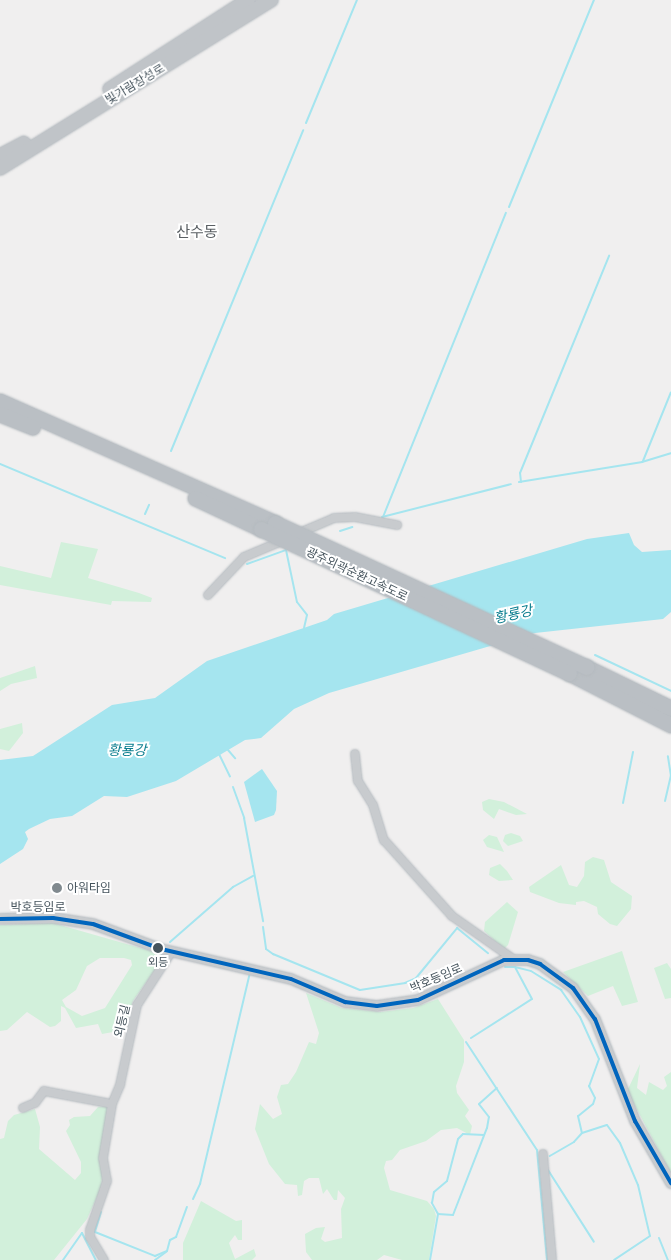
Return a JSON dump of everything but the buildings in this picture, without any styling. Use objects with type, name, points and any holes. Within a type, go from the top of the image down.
[{"type":"highway","name":"빛가람장성로","points":[[0,156],[248,0]]},
{"type":"highway","name":"빛가람장성로","points":[[0,168],[271,0]]},
{"type":"highway","points":[[0,401],[41,426]]},
{"type":"highway","points":[[0,414],[41,426]]},
{"type":"highway","name":"광주외곽순환고속도로","points":[[41,426],[74,435],[136,466]]},
{"type":"highway","name":"광주외곽순환고속도로","points":[[41,426],[136,466],[586,667],[671,708]]},
{"type":"highway","name":"광주외곽순환고속도로","points":[[268,526],[671,725]]},
{"type":"street","points":[[208,594],[244,557],[334,518],[355,517],[398,525]]},
{"type":"street","points":[[355,754],[358,781],[373,805],[384,840],[452,916],[512,958],[528,960],[554,972],[584,1002],[604,1037],[635,1121],[671,1183]]},
{"type":"street","name":"박호등임로","points":[[0,919],[70,919],[93,924],[172,951],[291,979],[345,1002],[377,1006],[418,1000],[512,958]]},
{"type":"street","name":"외등길","points":[[104,1260],[90,1237],[90,1230],[107,1181],[103,1158],[112,1104],[120,1085],[137,1005],[172,951]]},
{"type":"street","points":[[24,1108],[35,1103],[44,1091],[112,1104]]},
{"type":"street","points":[[543,1154],[552,1260]]},
{"type":"green space","points":[[61,542],[98,549],[88,578],[139,593],[152,598],[151,602],[112,601],[111,605],[0,585],[0,566],[51,578]]},
{"type":"green space","points":[[35,666],[37,678],[11,684],[0,691],[0,678]]},
{"type":"green space","points":[[22,723],[23,733],[9,751],[0,749],[0,729]]},
{"type":"green space","points":[[489,799],[504,802],[527,814],[516,815],[499,809],[494,819],[483,810],[482,802]]},
{"type":"green space","points":[[511,833],[520,836],[523,841],[508,846],[503,841],[505,835]]},
{"type":"green space","points":[[489,835],[497,837],[504,852],[487,847],[483,840]]},
{"type":"green space","points":[[593,857],[604,860],[611,882],[632,896],[631,909],[617,926],[610,924],[598,914],[597,907],[584,901],[576,902],[576,905],[559,903],[530,892],[529,887],[561,865],[569,885],[577,887],[584,876],[585,862]]},
{"type":"green space","points":[[500,864],[513,880],[499,881],[489,875],[490,868]]},
{"type":"green space","points":[[507,902],[518,912],[508,945],[504,949],[484,931],[485,922]]},
{"type":"green space","points":[[53,923],[165,955],[133,1001],[124,1030],[102,1034],[98,1024],[76,1028],[65,1008],[61,1006],[61,1021],[55,1026],[50,1027],[27,1012],[7,1030],[0,1031],[0,925]],"holes":[[[100,958],[124,958],[131,960],[132,965],[105,1008],[82,1016],[66,1007],[62,1000],[76,990],[87,966]]]},
{"type":"green space","points":[[622,951],[638,1002],[622,1006],[613,986],[588,996],[563,972]]},
{"type":"green space","points":[[667,963],[671,969],[671,998],[665,999],[654,968]]},
{"type":"green space","points":[[306,993],[342,1008],[380,1012],[413,1008],[438,999],[464,1040],[464,1062],[456,1086],[457,1093],[469,1110],[465,1116],[472,1126],[470,1135],[457,1128],[441,1130],[426,1141],[400,1150],[392,1160],[386,1161],[384,1168],[390,1190],[427,1201],[434,1209],[436,1216],[429,1260],[402,1260],[384,1255],[377,1260],[312,1260],[306,1252],[305,1234],[316,1228],[325,1227],[321,1239],[325,1242],[342,1238],[341,1209],[345,1198],[338,1190],[337,1200],[334,1200],[327,1189],[323,1194],[319,1178],[309,1178],[304,1181],[302,1195],[298,1196],[297,1185],[285,1184],[269,1164],[255,1129],[260,1104],[273,1119],[282,1114],[277,1097],[281,1085],[288,1084],[296,1072],[309,1042],[316,1044],[319,1033]]},
{"type":"green space","points":[[640,1064],[637,1088],[646,1095],[649,1082],[663,1090],[667,1086],[664,1077],[671,1072],[671,1173],[627,1091]]},
{"type":"green space","points":[[106,1106],[108,1110],[101,1188],[87,1219],[54,1260],[0,1260],[0,1139],[4,1138],[8,1121],[14,1115],[35,1109],[40,1127],[39,1149],[75,1180],[81,1173],[81,1162],[66,1131],[70,1125],[69,1120],[74,1117],[90,1116],[98,1107]]},
{"type":"green space","points":[[201,1201],[236,1221],[242,1220],[242,1240],[238,1240],[235,1235],[229,1243],[235,1259],[254,1249],[256,1256],[252,1260],[183,1260],[183,1243]]},
{"type":"water","name":"황룡강","points":[[629,533],[634,545],[642,552],[671,550],[671,612],[663,619],[535,633],[329,693],[294,709],[261,738],[245,740],[176,781],[127,797],[104,796],[72,816],[50,819],[29,829],[25,832],[28,839],[23,849],[0,864],[0,760],[33,756],[112,705],[155,698],[207,661],[327,620],[334,614],[587,539]]},
{"type":"water","points":[[262,769],[277,791],[276,810],[274,815],[255,822],[244,782]]},
{"type":"waterway","points":[[306,123],[357,0]]},
{"type":"waterway","points":[[509,207],[594,0]]},
{"type":"waterway","points":[[171,451],[303,130]]},
{"type":"waterway","points":[[383,517],[506,213]]},
{"type":"waterway","points":[[521,482],[520,473],[609,256]]},
{"type":"waterway","points":[[643,461],[671,392]]},
{"type":"waterway","points":[[519,482],[642,462],[671,453]]},
{"type":"waterway","points":[[0,464],[225,558]]},
{"type":"waterway","points":[[382,517],[511,484]]},
{"type":"waterway","points":[[145,514],[149,505]]},
{"type":"waterway","points":[[340,531],[352,527]]},
{"type":"waterway","points":[[247,564],[286,550],[297,602],[307,615],[304,628]]},
{"type":"waterway","points":[[595,655],[671,691]]},
{"type":"waterway","points":[[228,750],[235,758]]},
{"type":"waterway","points":[[623,803],[633,752]]},
{"type":"waterway","points":[[219,754],[230,777]]},
{"type":"waterway","points":[[665,801],[671,776],[668,756]]},
{"type":"waterway","points":[[233,787],[244,818],[263,921]]},
{"type":"waterway","points":[[170,942],[233,887],[253,876]]},
{"type":"waterway","points":[[263,927],[266,949],[273,954],[360,990],[405,983],[416,978],[457,928],[488,953]]},
{"type":"waterway","points":[[471,1038],[532,999],[515,967],[505,967]]},
{"type":"waterway","points":[[515,967],[531,971],[561,990],[580,1017],[599,1059],[589,1086],[595,1098],[593,1104],[578,1116],[582,1133],[574,1142],[550,1156]]},
{"type":"waterway","points":[[193,1199],[200,1184],[249,976]]},
{"type":"waterway","points":[[466,1042],[537,1150],[547,1260]]},
{"type":"waterway","points":[[430,1260],[438,1214],[453,1215],[487,1128],[489,1117],[479,1104],[497,1088]]},
{"type":"waterway","points":[[582,1133],[607,1125],[620,1143],[638,1185],[650,1236],[614,1260]]},
{"type":"waterway","points":[[438,1214],[432,1203],[434,1192],[447,1181],[458,1139],[463,1134],[484,1135]]},
{"type":"waterway","points":[[548,1170],[594,1242]]},
{"type":"waterway","points":[[101,1212],[95,1232],[155,1256],[167,1251],[170,1240],[176,1237],[187,1207]]},
{"type":"waterway","points":[[63,1260],[82,1233],[96,1260]]},
{"type":"waterway","points":[[659,1238],[668,1260]]},
{"type":"waterway","points":[[155,1260],[166,1252]]},
{"type":"transit line","points":[[0,919],[53,918],[93,924],[161,949],[291,979],[345,1002],[377,1006],[418,1000],[504,960],[528,960],[540,964],[573,988],[595,1019],[635,1121],[671,1183]]},
{"type":"place","name":"아워타임","points":[[57,888]]},
{"type":"place","name":"외등","points":[[158,948]]},
{"type":"district","name":"산수동","points":[[197,232]]}]
